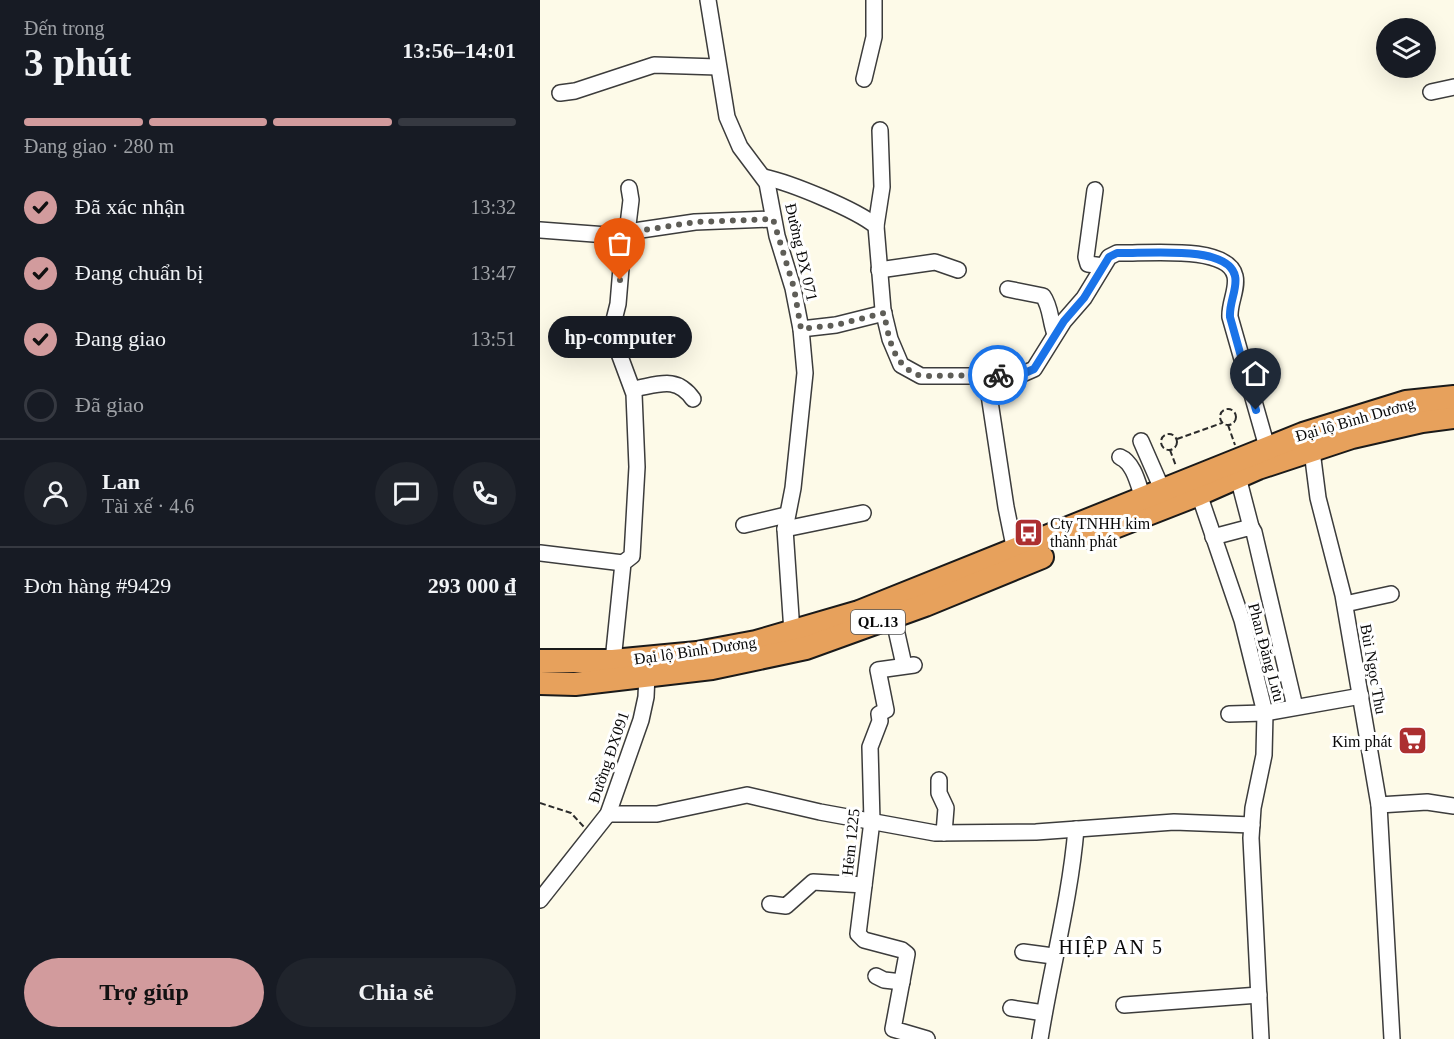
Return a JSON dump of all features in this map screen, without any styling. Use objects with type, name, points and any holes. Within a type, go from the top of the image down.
[{"type":"highway","name":"Đại lộ Bình Dương","points":[[1238,467],[1267,447],[1341,420],[1406,402],[1454,397]]},
{"type":"highway","name":"Đại lộ Bình Dương","points":[[540,661],[613,661],[697,653],[756,642],[859,612],[1238,467],[1312,451],[1352,437],[1422,421],[1454,417]]},
{"type":"highway","name":"Đại lộ Bình Dương","points":[[540,683],[575,684],[712,668],[806,648],[893,616],[1172,491]]},
{"type":"street","name":"Đường ĐX 071","points":[[708,0],[727,117],[740,147],[764,177],[773,202],[773,219],[794,288],[801,329],[805,373],[794,488],[785,522],[792,632]]},
{"type":"street","points":[[864,79],[873,37],[874,0]]},
{"type":"street","points":[[560,93],[575,91],[654,65],[718,67]]},
{"type":"street","points":[[1431,92],[1454,87]]},
{"type":"street","points":[[880,130],[882,187],[876,226],[879,270],[884,313],[896,356],[901,365],[921,376],[1024,375],[1034,369],[1043,357],[1055,334],[1084,298],[1109,257],[1117,253],[1204,254],[1229,263],[1236,280],[1229,304],[1230,317],[1267,447]]},
{"type":"street","points":[[764,177],[788,182],[853,212],[876,226]]},
{"type":"street","points":[[540,553],[623,563],[632,556],[637,467],[633,389],[611,333],[618,304],[623,233],[631,200],[629,188]]},
{"type":"street","points":[[1095,190],[1086,257],[1088,264],[1103,266]]},
{"type":"street","points":[[540,230],[623,233],[696,222],[773,219]]},
{"type":"street","points":[[879,270],[935,262],[958,270]]},
{"type":"street","points":[[1008,289],[1020,289],[1043,296],[1049,304],[1050,320],[1055,334]]},
{"type":"street","points":[[801,329],[836,325],[884,313]]},
{"type":"street","points":[[986,375],[1015,551]]},
{"type":"street","points":[[633,389],[671,382],[685,388],[693,399]]},
{"type":"street","points":[[1141,441],[1172,491]]},
{"type":"street","name":"Bùi Ngọc Thu","points":[[1312,451],[1318,498],[1345,604],[1379,805],[1392,1039]]},
{"type":"street","points":[[1120,457],[1127,461],[1132,469],[1172,491]]},
{"type":"street","points":[[1238,467],[1295,707]]},
{"type":"street","name":"Phan Đăng Lưu","points":[[1172,491],[1213,537],[1242,620],[1264,713],[1264,755],[1252,825],[1252,887],[1261,1039]]},
{"type":"street","points":[[744,525],[863,513]]},
{"type":"street","points":[[1213,537],[1251,527]]},
{"type":"street","points":[[613,661],[623,563]]},
{"type":"street","points":[[1345,604],[1391,594]]},
{"type":"street","name":"Hẻm 1225","points":[[893,616],[909,665],[878,670],[886,710],[879,714],[880,721],[870,747],[872,821],[858,934],[864,940],[903,950],[907,954],[893,1029],[927,1039]]},
{"type":"street","name":"Đường ĐX091","points":[[540,900],[608,814],[641,720],[646,697],[647,674]]},
{"type":"street","points":[[1229,714],[1264,713],[1360,696]]},
{"type":"street","points":[[939,780],[939,793],[946,808],[944,833]]},
{"type":"street","points":[[608,814],[657,814],[747,795],[872,821],[944,833],[1076,829],[1174,822],[1252,825]]},
{"type":"street","points":[[1379,805],[1427,802],[1454,806]]},
{"type":"street","points":[[1040,1039],[1053,956],[1072,877],[1076,829]]},
{"type":"street","points":[[770,904],[786,906],[813,882],[864,885]]},
{"type":"street","points":[[1023,952],[1053,956]]},
{"type":"street","points":[[876,976],[884,980],[902,982]]},
{"type":"street","points":[[1125,1005],[1259,995]]},
{"type":"street","points":[[1011,1008],[1044,1013]]},
{"type":"path","points":[[1222,423],[1221,413],[1231,410],[1236,419],[1228,425]]},
{"type":"path","points":[[1170,450],[1161,444],[1162,437],[1168,434],[1177,439],[1222,423],[1228,425]]},
{"type":"path","points":[[1228,425],[1238,467]]},
{"type":"path","points":[[1170,450],[1176,446],[1177,439]]},
{"type":"path","points":[[1170,450],[1172,491]]},
{"type":"path","points":[[540,803],[571,813],[580,825],[594,832]]},
{"type":"way so far","points":[[620,280],[621,256],[618,234],[696,222],[773,219],[794,288],[801,329],[836,325],[884,313],[896,356],[901,365],[912,373],[921,376],[998,375]]},
{"type":"place","name":"hp-computer","points":[[620,280]]},
{"type":"place","name":"Cty TNHH kim thành phát","points":[[1029,532]]},
{"type":"place","name":"Kim phát","points":[[1413,741]]},
{"type":"district","name":"HIỆP AN 5","points":[[1111,947]]},
{"type":"route","points":[[998,375],[1018,376],[1034,369],[1043,357],[1046,347],[1084,298],[1109,257],[1117,253],[1204,254],[1229,263],[1234,272],[1236,280],[1229,304],[1230,317],[1256,410]]}]
